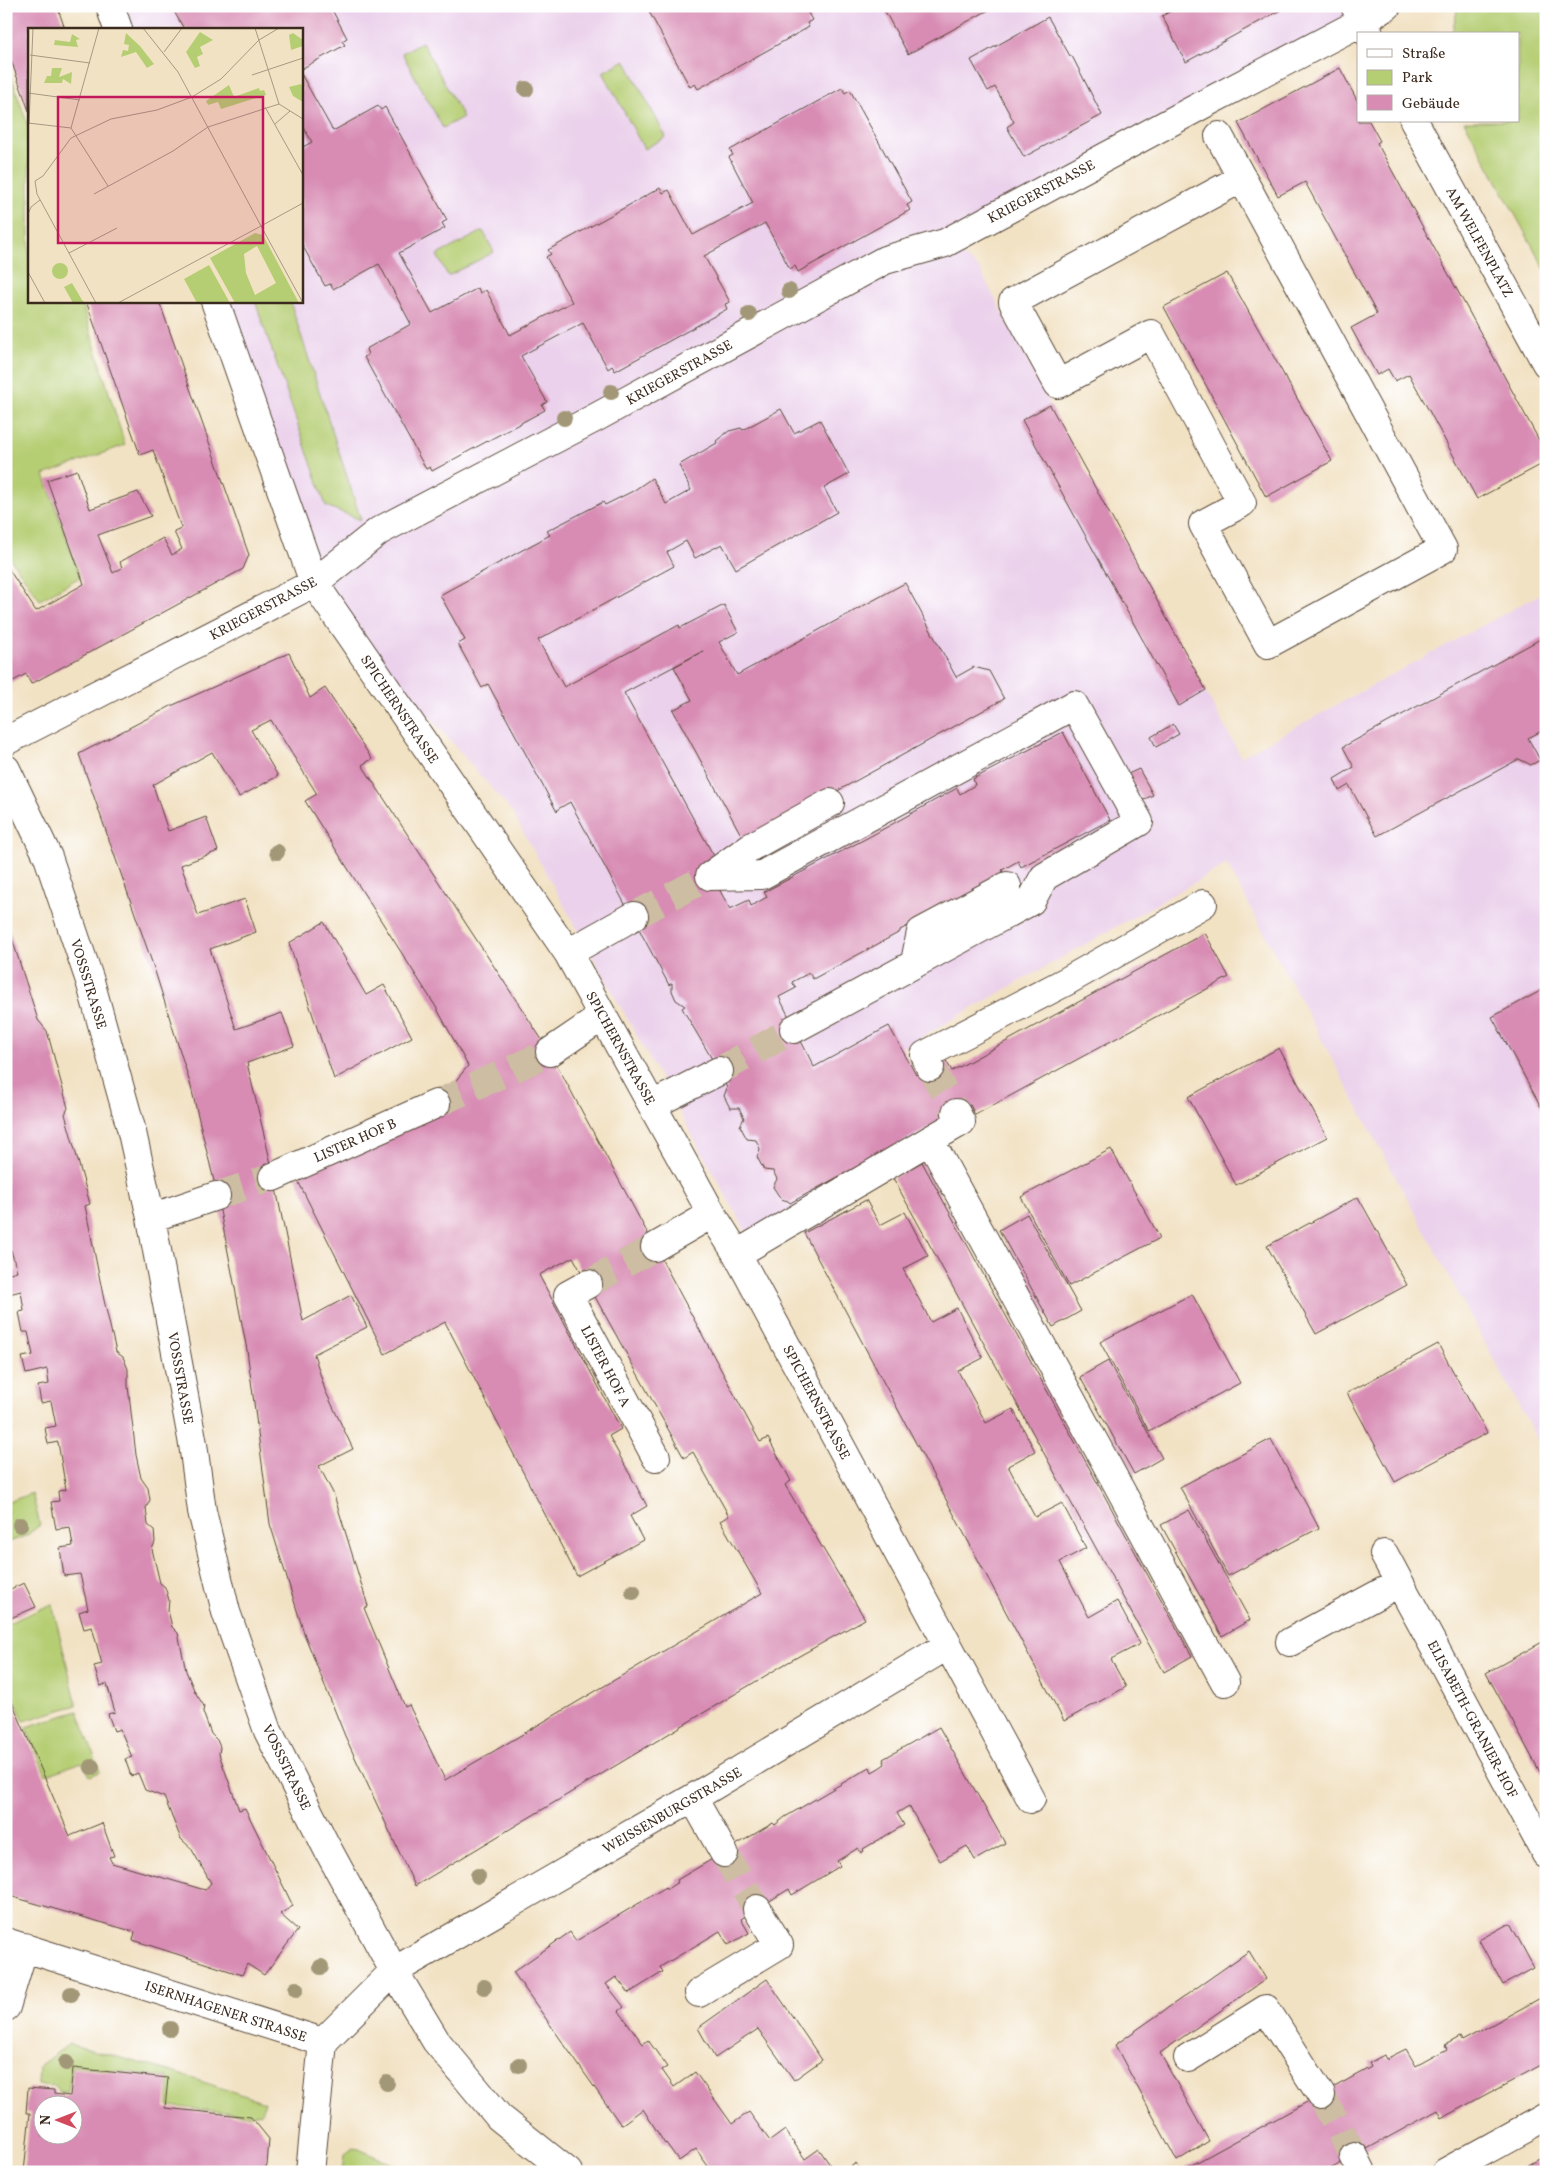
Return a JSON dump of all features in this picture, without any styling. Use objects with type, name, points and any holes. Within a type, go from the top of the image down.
[{"type":"street","points":[[110,6],[118,28]]},
{"type":"street","points":[[1362,20],[1387,6]]},
{"type":"street","name":"KRIEGERSTRASSE","points":[[6,741],[314,583],[379,531],[595,418],[885,260],[945,243],[1362,20]]},
{"type":"street","name":"AM WELFENPLATZ","points":[[1415,122],[1546,363]]},
{"type":"street","points":[[1219,136],[1242,178],[1443,549],[1268,644],[1203,524],[1242,503],[1150,334],[1058,384],[1013,302],[1242,178]]},
{"type":"street","name":"SPICHERNSTRASSE","points":[[215,302],[314,583],[568,954],[712,1214],[737,1254],[1031,1799]]},
{"type":"street","points":[[794,1029],[1031,901],[1044,877],[1139,822],[1074,705],[762,875],[710,876],[749,848],[830,803]]},
{"type":"street","name":"VOSSSTRASSE","points":[[6,769],[48,857],[90,981],[131,1128],[152,1218],[202,1511],[226,1612],[268,1731],[326,1846],[394,1971]]},
{"type":"street","points":[[915,962],[921,932],[1007,886]]},
{"type":"street","points":[[930,1067],[924,1056],[1066,981],[1203,904]]},
{"type":"street","points":[[568,954],[634,916]]},
{"type":"street","points":[[550,1052],[604,1016]]},
{"type":"street","points":[[652,1105],[719,1071]]},
{"type":"street","name":"LISTER HOF B","points":[[273,1177],[436,1104]]},
{"type":"street","points":[[737,1254],[961,1122],[956,1113]]},
{"type":"street","points":[[930,1140],[1225,1682]]},
{"type":"street","points":[[152,1218],[216,1196]]},
{"type":"street","points":[[655,1247],[712,1214]]},
{"type":"street","name":"LISTER HOF A","points":[[588,1284],[568,1295],[656,1457]]},
{"type":"street","name":"ELISABETH-GRANIER-HOF","points":[[1384,1554],[1546,1854]]},
{"type":"street","points":[[1290,1642],[1399,1583]]},
{"type":"street","name":"WEISSENBURGSTRASSE","points":[[394,1971],[693,1798],[947,1646]]},
{"type":"street","points":[[693,1798],[724,1853]]},
{"type":"street","points":[[699,1993],[779,1945],[757,1909]]},
{"type":"street","points":[[6,2007],[15,1944]]},
{"type":"street","name":"ISERNHAGENER STRASSE","points":[[15,1944],[323,2042],[394,1971]]},
{"type":"street","points":[[394,1971],[436,2041],[499,2117],[568,2172]]},
{"type":"street","points":[[1188,2058],[1266,2010],[1321,2095]]},
{"type":"street","points":[[310,2172],[323,2042]]},
{"type":"street","points":[[1447,2172],[1546,2117]]},
{"type":"shaded area","points":[[110,6],[1355,6],[1363,21],[945,243],[979,268],[1050,405],[1241,757],[1546,591],[1546,1456],[1227,864],[902,1048],[941,1121],[753,1244],[512,812],[314,583],[215,302],[302,302],[302,28],[118,28]]},
{"type":"green space","points":[[1458,6],[1546,6],[1546,271],[1465,122],[1520,122],[1520,32],[1452,32]]},
{"type":"green space","points":[[422,42],[463,117],[443,128],[402,53]]},
{"type":"green space","points":[[625,60],[666,137],[644,149],[603,72]]},
{"type":"green space","points":[[6,61],[28,126],[28,302],[81,302],[125,445],[44,475],[80,577],[40,600],[6,553]]},
{"type":"green space","points":[[483,231],[494,252],[448,276],[437,255]]},
{"type":"green space","points":[[255,302],[290,302],[361,520],[326,506]]},
{"type":"green space","points":[[32,1493],[40,1525],[26,1536],[6,1543],[6,1503]]},
{"type":"green space","points":[[52,1604],[77,1705],[24,1721],[6,1681],[6,1624]]},
{"type":"green space","points":[[78,1711],[100,1772],[90,1776],[82,1762],[46,1775],[26,1727]]},
{"type":"green space","points":[[69,2044],[169,2071],[265,2102],[261,2113],[250,2115],[168,2106],[169,2077],[72,2066],[68,2092],[59,2092],[55,2086],[38,2085],[39,2066]]},
{"type":"green space","points":[[353,2148],[410,2172],[342,2172],[344,2155]]},
{"type":"building","points":[[6,6],[57,6],[65,28],[28,28],[28,108],[6,46],[8,43],[6,37]]},
{"type":"building","points":[[171,6],[330,6],[347,38],[342,41],[345,45],[302,68],[302,28],[183,28]]},
{"type":"building","points":[[646,6],[804,6],[812,20],[807,23],[809,27],[698,89],[695,84],[690,87]]},
{"type":"building","points":[[882,6],[996,6],[908,54]]},
{"type":"building","points":[[1180,6],[1288,6],[1186,62],[1162,16]]},
{"type":"building","points":[[1048,17],[1070,56],[1072,56],[1102,115],[1024,157],[1007,127],[1014,122],[995,87],[988,91],[971,60]]},
{"type":"building","points":[[1340,68],[1357,100],[1357,122],[1370,122],[1380,141],[1377,143],[1546,453],[1546,462],[1477,499],[1409,374],[1395,381],[1388,369],[1377,375],[1351,328],[1377,314],[1305,182],[1278,196],[1238,123]]},
{"type":"building","points":[[302,76],[333,131],[378,106],[381,110],[385,107],[447,220],[442,223],[445,228],[399,253],[432,313],[478,288],[480,293],[486,290],[510,335],[572,302],[546,257],[551,254],[548,250],[660,188],[663,193],[669,190],[693,235],[753,203],[729,157],[733,155],[730,150],[842,88],[845,93],[850,90],[912,202],[907,205],[910,210],[798,272],[795,266],[790,269],[765,223],[704,256],[730,302],[725,304],[727,309],[615,371],[612,366],[608,369],[583,323],[521,356],[547,402],[542,405],[545,410],[432,471],[430,467],[426,469],[364,357],[368,355],[366,349],[411,324],[379,264],[333,289],[330,284],[325,286],[302,245],[302,147],[312,142],[302,125]]},
{"type":"building","points":[[1227,273],[1332,461],[1266,497],[1164,307]]},
{"type":"building","points":[[86,302],[159,302],[249,555],[243,569],[31,684],[26,674],[6,685],[6,565],[36,611],[84,584],[47,480],[77,470],[90,509],[138,492],[151,516],[98,535],[113,573],[122,568],[120,562],[163,538],[172,555],[182,549],[174,532],[181,529],[181,527],[153,450],[140,455]]},
{"type":"building","points":[[1050,405],[1206,690],[1179,706],[1022,420]]},
{"type":"building","points":[[781,409],[794,433],[820,420],[849,474],[824,488],[837,512],[736,569],[722,544],[695,558],[686,541],[667,552],[674,566],[538,640],[564,687],[679,625],[680,628],[724,605],[738,632],[719,642],[737,675],[905,583],[956,677],[974,667],[989,671],[1004,699],[745,842],[673,710],[692,700],[674,667],[703,651],[624,693],[715,858],[704,864],[717,890],[719,889],[730,909],[749,900],[751,906],[767,897],[764,892],[957,788],[960,794],[975,785],[973,779],[1063,732],[1110,820],[1021,867],[1018,861],[1002,870],[1005,876],[900,930],[900,932],[813,979],[809,973],[792,982],[796,988],[779,997],[814,1067],[889,1026],[916,1075],[945,1059],[952,1071],[1205,933],[1229,977],[975,1115],[970,1105],[790,1203],[781,1199],[773,1187],[777,1179],[773,1171],[764,1170],[757,1157],[760,1149],[756,1140],[747,1139],[740,1126],[744,1118],[739,1108],[730,1108],[724,1096],[727,1088],[719,1071],[682,1008],[685,1006],[676,1000],[672,991],[672,983],[669,985],[634,916],[626,906],[570,802],[558,809],[557,812],[488,684],[482,688],[458,644],[465,640],[440,595],[550,535],[547,531],[603,502],[605,505],[633,491],[652,478],[666,504],[691,490],[679,465],[717,443],[716,441],[729,431],[741,428],[743,430]]},
{"type":"building","points":[[1546,636],[1546,729],[1528,738],[1540,760],[1531,765],[1519,759],[1377,836],[1349,785],[1339,791],[1334,779],[1354,767],[1343,747]]},
{"type":"building","points":[[289,653],[310,698],[325,688],[372,759],[362,765],[550,1052],[760,1442],[768,1438],[791,1481],[785,1485],[865,1619],[785,1664],[415,1886],[345,1736],[305,1636],[270,1524],[247,1350],[215,1185],[190,1083],[154,968],[79,754],[171,706]],"holes":[[[271,720],[317,794],[305,801],[436,1007],[468,1066],[436,1104],[296,1177],[385,1354],[445,1322],[577,1576],[643,1540],[630,1516],[647,1506],[609,1436],[621,1429],[539,1275],[573,1257],[684,1458],[693,1452],[729,1516],[720,1521],[762,1593],[445,1780],[409,1705],[405,1707],[364,1608],[368,1606],[334,1495],[319,1466],[353,1449],[325,1390],[314,1354],[367,1327],[351,1295],[303,1321],[271,1164],[247,1063],[294,1046],[282,1013],[236,1029],[210,949],[256,932],[245,899],[198,915],[181,865],[218,851],[206,817],[168,831],[153,785],[212,752],[239,797],[278,776],[251,730]]]},
{"type":"building","points":[[1173,724],[1179,734],[1156,747],[1151,737]]},
{"type":"building","points":[[1139,769],[1153,795],[1143,800],[1128,774]]},
{"type":"building","points":[[324,922],[366,995],[384,985],[412,1037],[334,1079],[289,943]]},
{"type":"building","points":[[7,923],[38,1020],[47,1031],[68,1108],[65,1114],[90,1204],[85,1206],[104,1300],[116,1352],[123,1357],[128,1369],[128,1386],[136,1455],[141,1478],[148,1488],[150,1500],[146,1508],[148,1525],[154,1530],[155,1542],[152,1549],[160,1583],[165,1587],[169,1600],[168,1610],[172,1627],[178,1633],[186,1671],[195,1692],[204,1706],[203,1712],[211,1734],[217,1740],[220,1747],[219,1754],[239,1810],[245,1808],[293,1906],[280,1914],[298,1930],[264,1975],[247,1964],[242,1975],[133,1940],[135,1932],[6,1895],[6,1688],[70,1836],[102,1823],[114,1856],[109,1857],[112,1863],[205,1890],[211,1883],[191,1848],[181,1839],[164,1797],[145,1790],[138,1773],[131,1776],[125,1759],[132,1757],[120,1729],[114,1731],[108,1714],[115,1712],[107,1684],[100,1686],[94,1666],[102,1664],[92,1627],[84,1629],[79,1612],[88,1609],[80,1574],[64,1576],[60,1548],[73,1546],[70,1527],[56,1529],[51,1502],[59,1501],[58,1491],[66,1490],[58,1442],[48,1444],[45,1428],[56,1426],[51,1401],[41,1403],[38,1386],[49,1384],[47,1369],[26,1374],[22,1357],[33,1355],[28,1332],[23,1332],[19,1312],[24,1311],[21,1291],[9,1294],[6,1274],[17,1271],[11,1250],[6,1251]]},
{"type":"building","points":[[1546,988],[1546,1116],[1492,1017]]},
{"type":"building","points":[[1279,1048],[1327,1137],[1236,1185],[1188,1097]]},
{"type":"building","points":[[1111,1149],[1160,1238],[1069,1286],[1021,1197]]},
{"type":"building","points":[[922,1162],[1192,1656],[1164,1672],[893,1178]]},
{"type":"building","points":[[1358,1197],[1407,1285],[1316,1334],[1267,1246]]},
{"type":"building","points":[[866,1200],[880,1225],[905,1212],[928,1256],[903,1269],[931,1322],[957,1308],[983,1358],[958,1371],[986,1423],[1013,1409],[1035,1451],[1008,1466],[1035,1517],[1062,1503],[1086,1548],[1060,1562],[1089,1617],[1117,1601],[1140,1644],[1111,1659],[1126,1687],[1064,1721],[804,1233]]},
{"type":"building","points":[[1027,1214],[1081,1311],[1053,1327],[999,1230]]},
{"type":"building","points":[[1192,1294],[1240,1383],[1149,1431],[1100,1342]]},
{"type":"building","points":[[1438,1344],[1487,1433],[1395,1482],[1347,1393]]},
{"type":"building","points":[[1108,1361],[1162,1458],[1134,1474],[1080,1377]]},
{"type":"building","points":[[1271,1439],[1319,1528],[1228,1576],[1180,1487]]},
{"type":"building","points":[[1189,1510],[1250,1620],[1222,1636],[1161,1525]]},
{"type":"building","points":[[24,1583],[36,1607],[6,1620],[6,1591]]},
{"type":"building","points":[[1546,1640],[1546,1783],[1486,1673]]},
{"type":"building","points":[[939,1727],[1005,1843],[975,1860],[967,1846],[940,1861],[909,1806],[897,1813],[904,1825],[863,1849],[864,1851],[861,1853],[858,1848],[837,1861],[840,1866],[792,1895],[789,1889],[741,1919],[749,1933],[728,1945],[720,1931],[660,1967],[663,1972],[629,1993],[616,1977],[606,1984],[624,2007],[619,2011],[643,2044],[648,2040],[667,2067],[662,2070],[674,2087],[695,2072],[732,2124],[749,2112],[770,2141],[785,2130],[805,2159],[819,2149],[835,2172],[735,2172],[733,2169],[729,2172],[712,2172],[696,2149],[679,2161],[665,2144],[643,2109],[621,2125],[513,1972],[570,1932],[576,1941],[666,1887],[667,1889],[678,1882],[677,1880],[773,1823],[775,1825],[785,1817],[870,1767],[872,1772],[879,1768],[885,1764],[883,1759]]},
{"type":"building","points":[[1510,1923],[1534,1968],[1503,1985],[1479,1940]]},
{"type":"building","points":[[1249,1951],[1266,1979],[1160,2053],[1209,2141],[1177,2161],[1115,2045]]},
{"type":"building","points":[[767,1979],[822,2060],[794,2080],[758,2029],[715,2058],[698,2028]]},
{"type":"building","points":[[1546,1995],[1546,2068],[1543,2064],[1442,2118],[1438,2110],[1325,2172],[1179,2172],[1371,2067],[1369,2063],[1384,2055],[1386,2059],[1406,2049],[1416,2066],[1447,2049],[1445,2045],[1460,2037],[1462,2041]]},
{"type":"building","points":[[73,2068],[168,2078],[165,2108],[251,2117],[269,2139],[267,2166],[260,2172],[24,2172],[30,2113],[26,2113],[28,2088],[54,2090],[54,2094],[70,2096]]},
{"type":"building","points":[[1546,2155],[1546,2172],[1516,2172],[1541,2158]]},
{"type":"building","points":[[856,2163],[862,2172],[843,2172]]},
{"type":"tunnel","points":[[634,916],[710,876]]},
{"type":"tunnel","points":[[719,1071],[794,1029]]},
{"type":"tunnel","points":[[436,1104],[550,1052]]},
{"type":"tunnel","points":[[930,1067],[956,1113]]},
{"type":"tunnel","points":[[216,1196],[273,1177]]},
{"type":"tunnel","points":[[588,1284],[655,1247]]},
{"type":"tunnel","points":[[724,1853],[757,1909]]},
{"type":"tunnel","points":[[1321,2095],[1354,2156]]}]
